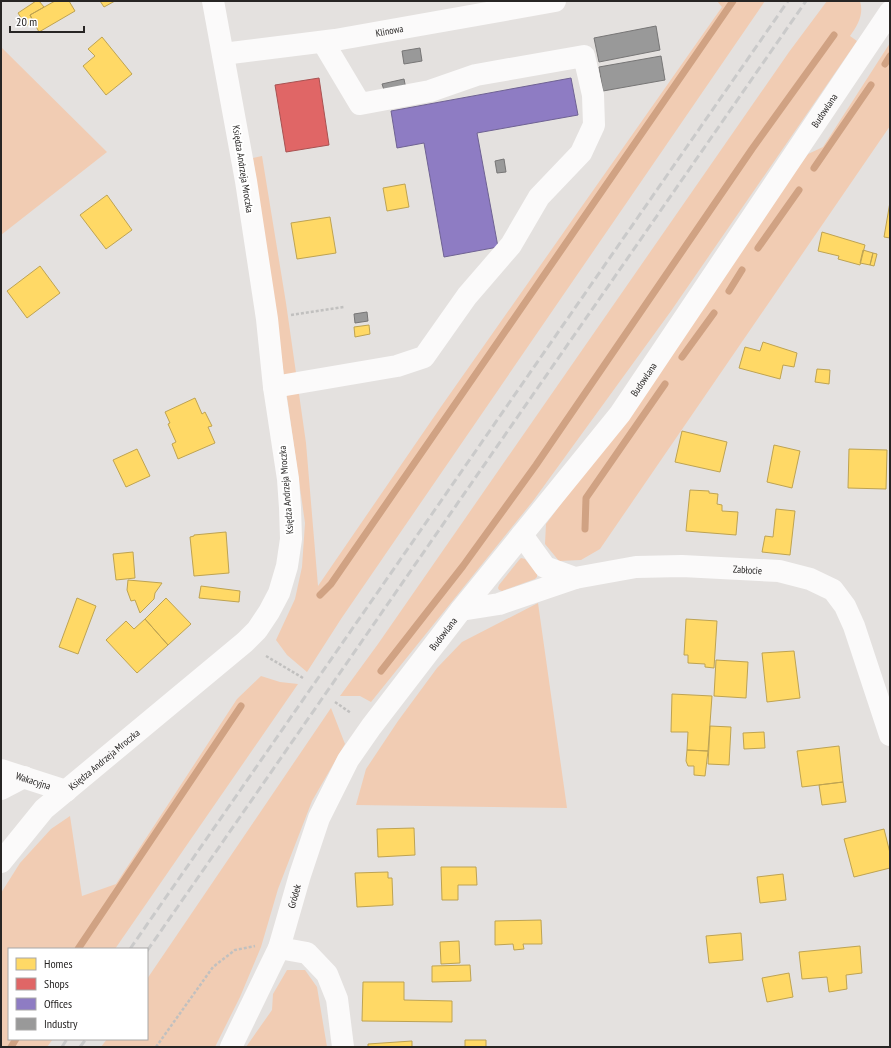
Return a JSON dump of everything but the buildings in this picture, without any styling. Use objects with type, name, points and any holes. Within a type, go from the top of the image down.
[{"type":"street","name":"Księdza Andrzeja Mroczka","points":[[1,862],[44,809],[246,642],[257,630],[269,612],[279,593],[287,566],[291,539],[288,479],[274,387],[267,319],[246,181],[213,1]]},
{"type":"street","name":"Klinowa","points":[[223,54],[323,42],[555,1]]},
{"type":"street","name":"Budowlana","points":[[371,727],[461,610],[620,414],[890,12]]},
{"type":"street","points":[[274,387],[397,366],[424,357],[467,296],[510,246],[539,197],[580,152],[594,125],[593,95],[584,56],[476,75],[430,91],[360,104],[323,42]]},
{"type":"street","points":[[522,535],[545,567],[575,578]]},
{"type":"street","name":"Zabłocie","points":[[461,610],[499,604],[575,578],[636,567],[682,566],[779,571],[810,579],[834,590],[845,606],[854,626],[890,735]]},
{"type":"street","name":"Gródek","points":[[231,1047],[279,948],[300,875],[319,818],[348,760],[371,727]]},
{"type":"street","name":"Wakacyjna","points":[[1,770],[66,791]]},
{"type":"street","points":[[1,789],[24,777]]},
{"type":"street","points":[[279,948],[307,954],[326,974],[337,999],[343,1047]]},
{"type":"path","points":[[267,319],[344,307]]},
{"type":"path","points":[[246,642],[278,664],[303,678]]},
{"type":"path","points":[[335,702],[353,715]]},
{"type":"path","points":[[156,1047],[213,967],[235,950],[252,946],[279,948]]},
{"type":"shaded area","points":[[717,1],[765,1],[341,619],[307,672],[287,655],[276,640],[295,599],[302,567],[305,523],[253,158],[262,156],[286,303],[306,443],[318,586],[438,411],[722,7]]},
{"type":"shaded area","points":[[827,1],[860,1],[860,19],[850,36],[857,41],[671,311],[533,501],[371,702],[360,696],[340,696],[378,644],[789,52]]},
{"type":"shaded area","points":[[890,43],[890,126],[600,549],[581,560],[559,561],[545,544],[546,524],[653,380],[808,154],[823,147]]},
{"type":"shaded area","points":[[1,47],[107,152],[1,235]]},
{"type":"shaded area","points":[[521,558],[525,559],[537,574],[537,577],[502,591],[499,590],[499,585]]},
{"type":"shaded area","points":[[538,603],[567,808],[356,805],[366,769],[398,721],[437,668],[462,642]]},
{"type":"shaded area","points":[[261,676],[280,682],[298,684],[116,948],[8,948],[8,1040],[52,1040],[47,1047],[1,1047],[1,893],[20,863],[51,829],[70,816],[82,896],[116,884],[237,699]]},
{"type":"shaded area","points":[[331,708],[345,744],[312,801],[278,889],[261,947],[240,997],[215,1047],[101,1047],[106,1040],[148,1040],[148,978]]},
{"type":"shaded area","points":[[287,970],[305,970],[317,987],[327,1047],[246,1047],[272,1010],[273,994]]},
{"type":"waterway","points":[[320,595],[331,584],[733,1]]},
{"type":"waterway","points":[[381,671],[463,566],[536,465],[752,149],[834,35]]},
{"type":"waterway","points":[[885,64],[890,56]]},
{"type":"waterway","points":[[814,168],[871,85]]},
{"type":"waterway","points":[[758,248],[799,190]]},
{"type":"waterway","points":[[729,291],[742,270]]},
{"type":"waterway","points":[[682,357],[714,313]]},
{"type":"waterway","points":[[585,529],[586,498],[665,384]]},
{"type":"waterway","points":[[79,948],[241,706]]},
{"type":"waterway","points":[[11,1047],[15,1040]]},
{"type":"railway","points":[[131,948],[788,1]]},
{"type":"railway","points":[[148,950],[806,1]]},
{"type":"railway","points":[[62,1047],[66,1040]]},
{"type":"railway","points":[[80,1047],[85,1040]]}]
